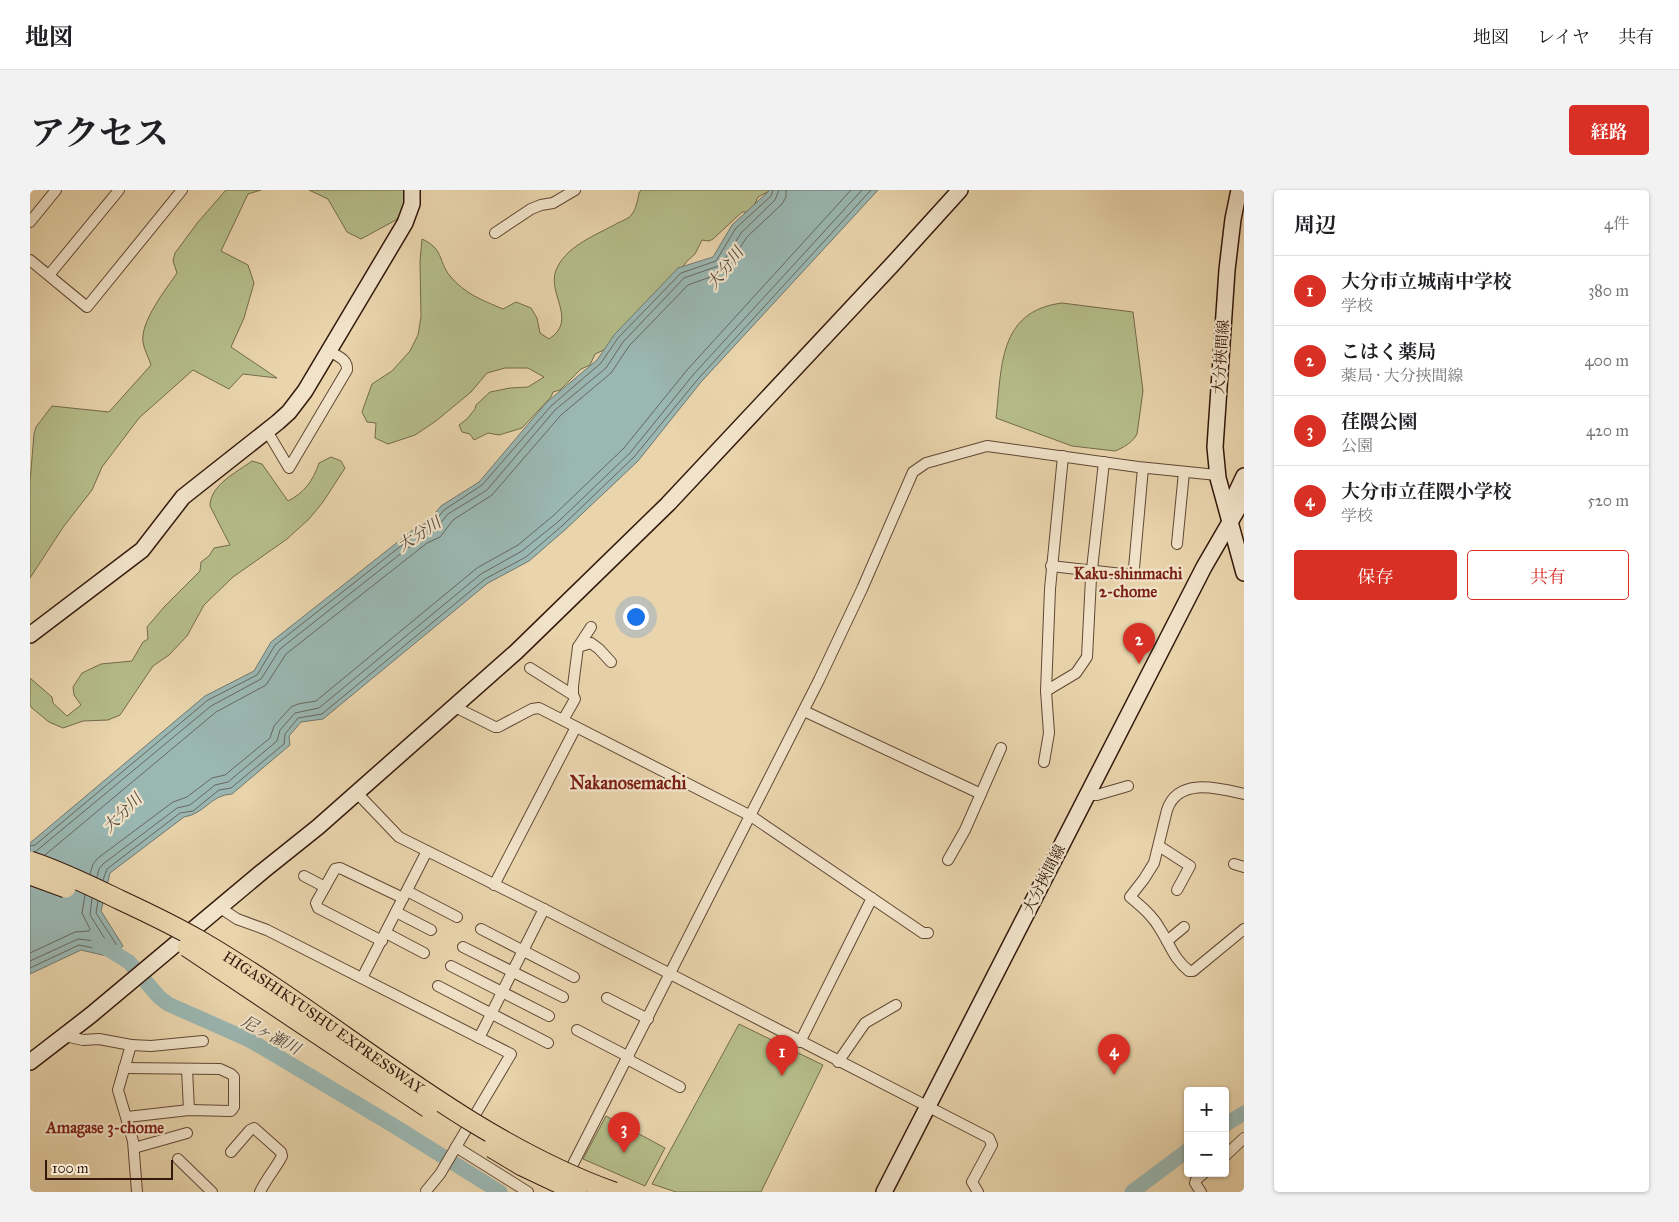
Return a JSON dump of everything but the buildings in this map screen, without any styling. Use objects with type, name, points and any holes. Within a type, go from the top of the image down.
[{"type":"highway","name":"HIGASHIKYUSHU EXPRESSWAY","points":[[30,861],[102,891],[202,941],[493,1134],[550,1165],[614,1192]]},
{"type":"highway","name":"HIGASHIKYUSHU EXPRESSWAY","points":[[30,875],[78,892],[153,928],[196,953],[453,1124],[522,1166],[577,1192]]},
{"type":"street","points":[[30,222],[56,190]]},
{"type":"street","points":[[48,275],[119,190]]},
{"type":"street","points":[[30,635],[135,556],[151,540],[182,497],[267,431],[294,406],[305,391],[405,223],[412,204],[412,190]]},
{"type":"street","points":[[495,232],[531,209],[553,203],[575,190]]},
{"type":"street","points":[[30,1062],[65,1036],[357,793],[550,620],[668,504],[960,190]]},
{"type":"street","name":"大分挾間線","points":[[1239,190],[1233,219],[1215,441],[1217,475],[1244,573]]},
{"type":"street","points":[[30,260],[87,307],[176,192]]},
{"type":"street","points":[[267,431],[289,468],[347,370],[348,366],[345,361],[329,351]]},
{"type":"street","points":[[559,1192],[804,710],[862,589],[913,472],[926,462],[983,447],[995,447],[1143,468],[1217,475]]},
{"type":"street","points":[[1044,762],[1049,732],[1046,691],[1051,566],[1063,456]]},
{"type":"street","points":[[1046,691],[1076,673],[1088,657],[1088,618],[1104,462]]},
{"type":"street","points":[[1051,566],[1130,575],[1132,573],[1143,468]]},
{"type":"street","points":[[1177,544],[1184,472]]},
{"type":"street","points":[[1229,517],[1244,476]]},
{"type":"street","points":[[1229,517],[1244,498]]},
{"type":"street","name":"大分挾間線","points":[[884,1192],[1229,517]]},
{"type":"street","points":[[563,720],[575,699],[573,686],[578,647],[591,627]]},
{"type":"street","points":[[578,647],[591,643],[611,662]]},
{"type":"street","points":[[530,668],[573,695]]},
{"type":"street","points":[[455,707],[495,727],[536,707],[751,816],[923,933],[928,933]]},
{"type":"street","points":[[804,710],[981,794]]},
{"type":"street","points":[[494,885],[576,727]]},
{"type":"street","points":[[948,860],[1002,748]]},
{"type":"street","points":[[1087,796],[1128,786]]},
{"type":"street","points":[[1244,794],[1194,787],[1187,788],[1178,794],[1170,802],[1167,810],[1159,846],[1150,870],[1130,897],[1154,920],[1178,960],[1191,971],[1244,929]]},
{"type":"street","points":[[357,793],[399,837],[544,909],[838,1062],[989,1138],[992,1145],[972,1182],[978,1192]]},
{"type":"street","points":[[1159,846],[1190,866],[1176,890]]},
{"type":"street","points":[[362,978],[427,851]]},
{"type":"street","points":[[424,953],[318,908],[316,904],[335,869],[340,868],[457,917]]},
{"type":"street","points":[[304,876],[325,887]]},
{"type":"street","points":[[800,1042],[872,898]]},
{"type":"street","points":[[219,907],[230,916],[267,930],[512,1054],[440,1174],[426,1192]]},
{"type":"street","points":[[479,1038],[544,909]]},
{"type":"street","points":[[396,912],[430,930]]},
{"type":"street","points":[[1167,941],[1184,927]]},
{"type":"street","points":[[482,929],[574,977]]},
{"type":"street","points":[[463,947],[563,997]]},
{"type":"street","points":[[451,966],[549,1016]]},
{"type":"street","points":[[438,986],[548,1043]]},
{"type":"street","points":[[607,998],[648,1019]]},
{"type":"street","points":[[838,1062],[865,1023],[896,1005]]},
{"type":"street","points":[[577,1030],[680,1087]]},
{"type":"street","points":[[65,1036],[84,1040],[99,1039],[130,1045],[151,1046],[203,1041]]},
{"type":"street","points":[[130,1045],[118,1090],[127,1116],[134,1148],[137,1192]]},
{"type":"street","points":[[124,1068],[217,1068],[231,1074],[235,1080],[234,1108],[231,1111],[189,1110],[127,1116]]},
{"type":"street","points":[[187,1069],[189,1110]]},
{"type":"street","points":[[231,1152],[250,1130],[254,1128],[281,1152],[280,1161],[260,1192]]},
{"type":"street","points":[[134,1148],[187,1132]]},
{"type":"street","points":[[1229,1152],[1244,1138]]},
{"type":"street","points":[[456,1147],[528,1192]]},
{"type":"street","points":[[178,1159],[212,1192]]},
{"type":"street","points":[[1199,1177],[1195,1183],[1202,1192]]},
{"type":"green space","points":[[226,190],[261,190],[248,194],[221,251],[248,265],[254,283],[244,318],[231,347],[277,378],[243,374],[229,389],[193,370],[139,418],[102,467],[92,490],[64,526],[30,578],[30,482],[36,427],[52,406],[109,412],[151,365],[143,342],[143,334],[155,306],[177,273],[173,261],[175,253],[198,222]]},
{"type":"green space","points":[[309,190],[407,190],[407,205],[396,220],[361,239],[347,232],[328,199]]},
{"type":"green space","points":[[641,190],[771,190],[758,197],[753,208],[748,212],[742,212],[713,239],[709,241],[702,240],[695,254],[687,261],[670,285],[606,349],[595,354],[590,365],[581,369],[560,390],[553,392],[551,397],[522,428],[499,435],[488,433],[474,440],[470,434],[462,432],[459,425],[467,419],[476,405],[490,392],[528,387],[544,377],[528,368],[505,368],[487,373],[471,392],[436,421],[415,435],[388,444],[375,438],[376,423],[367,422],[362,412],[372,384],[392,371],[410,351],[418,335],[421,317],[420,261],[422,239],[434,247],[450,276],[474,296],[503,309],[516,302],[531,308],[537,318],[540,333],[549,339],[558,331],[561,323],[562,314],[555,285],[555,275],[558,266],[576,246],[631,216]]},
{"type":"green space","points":[[1062,303],[1133,312],[1143,391],[1137,434],[1128,444],[1115,451],[1072,446],[996,418],[1003,361],[1007,344],[1015,329],[1026,317],[1041,308]]},
{"type":"green space","points":[[331,457],[341,461],[345,468],[323,502],[309,519],[287,539],[233,577],[204,605],[187,636],[169,655],[153,666],[120,715],[108,720],[83,721],[63,728],[49,722],[32,708],[30,705],[30,678],[52,697],[53,703],[67,716],[81,705],[74,695],[73,687],[82,673],[101,664],[132,661],[143,642],[148,639],[147,627],[200,571],[201,562],[209,556],[214,548],[230,545],[210,506],[211,498],[219,485],[252,461],[262,464],[288,501],[307,486],[319,463]]},
{"type":"green space","points":[[739,1024],[823,1065],[761,1192],[676,1192],[652,1184]]},
{"type":"green space","points":[[606,1116],[665,1148],[645,1186],[583,1159]]},
{"type":"water","name":"大分川","points":[[770,190],[878,190],[701,382],[638,461],[566,529],[529,561],[488,583],[323,719],[301,722],[289,736],[290,745],[232,794],[224,795],[197,812],[184,817],[110,873],[101,911],[123,946],[111,957],[81,950],[30,974],[30,843],[205,696],[254,671],[271,642],[418,526],[427,523],[441,506],[479,482],[547,402],[597,360],[614,335],[678,268],[713,257],[732,225]]},
{"type":"waterway","name":"尼ヶ瀬川","points":[[98,943],[129,962],[159,997],[168,1004],[265,1049],[500,1192]]},
{"type":"waterway","name":"尼ヶ瀬川","points":[[1229,1122],[1244,1113]]},
{"type":"waterway","name":"尼ヶ瀬川","points":[[1132,1192],[1184,1153]]},
{"type":"place","name":"こはく薬局","points":[[1139,664]]},
{"type":"place","name":"大分市立荏隈小学校","points":[[1114,1075]]},
{"type":"place","name":"大分市立城南中学校","points":[[782,1076]]},
{"type":"place","name":"荏隈公園","points":[[624,1153]]},
{"type":"district","name":"Kaku-shinmachi 2-chome","points":[[1128,582]]},
{"type":"district","name":"Nakanosemachi","points":[[628,783]]},
{"type":"district","name":"Amagase 3-chome","points":[[105,1127]]}]
